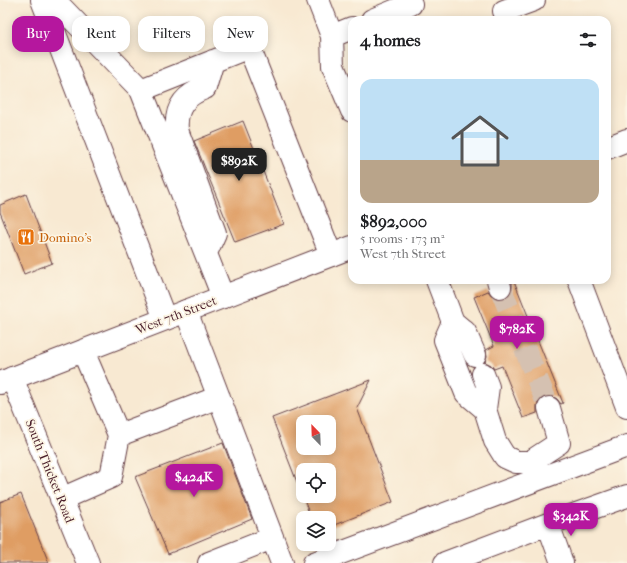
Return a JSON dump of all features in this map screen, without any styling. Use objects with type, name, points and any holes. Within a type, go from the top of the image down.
[{"type":"main road","points":[[42,0],[165,319]]},
{"type":"main road","points":[[49,0],[60,6],[141,90],[223,297]]},
{"type":"main road","points":[[318,0],[342,32],[333,66],[348,102]]},
{"type":"main road","points":[[503,10],[534,0]]},
{"type":"main road","points":[[386,16],[413,8]]},
{"type":"main road","points":[[141,90],[249,47],[331,255]]},
{"type":"main road","points":[[206,253],[215,233],[177,130],[176,120],[185,100],[192,93],[205,88],[213,61]]},
{"type":"main road","points":[[611,146],[627,140]]},
{"type":"main road","name":"West 7th Street","points":[[6,380],[348,249]]},
{"type":"main road","points":[[439,284],[453,322],[465,332],[488,387],[485,409],[495,441],[505,457],[516,462],[530,462],[559,443],[549,408]]},
{"type":"main road","points":[[581,284],[627,407]]},
{"type":"main road","points":[[186,311],[282,563]]},
{"type":"main road","points":[[453,322],[445,340],[466,393],[485,409]]},
{"type":"main road","points":[[61,499],[111,477],[119,435],[83,351]]},
{"type":"main road","name":"South Thicket Road","points":[[6,380],[61,499],[88,563]]},
{"type":"main road","points":[[119,435],[218,397]]},
{"type":"main road","points":[[314,563],[627,446]]},
{"type":"main road","points":[[445,563],[627,496]]},
{"type":"main road","points":[[548,524],[562,563]]},
{"type":"main road","points":[[223,560],[272,538]]},
{"type":"building","points":[[243,121],[284,224],[235,242],[194,141]]},
{"type":"building","name":"Domino's","points":[[26,194],[52,263],[24,274],[0,212],[0,205]]},
{"type":"building","points":[[512,284],[515,284],[563,403],[561,404],[552,396],[545,396],[540,399],[537,405],[537,413],[523,418],[502,366],[494,369],[491,365],[485,362],[487,356],[486,350],[494,346],[474,297],[488,291],[497,299],[504,299],[512,290]]},
{"type":"building","points":[[371,380],[357,408],[393,502],[336,524],[336,511],[308,511],[305,503],[336,503],[336,463],[296,463],[296,480],[272,418]]},
{"type":"building","points":[[223,443],[252,519],[168,554],[135,477]]},
{"type":"building","points":[[21,494],[49,563],[0,563],[0,502]]},
{"type":"tunnel","points":[[500,287],[549,408]]},
{"type":"place","name":"Domino's","points":[[26,237]]}]
